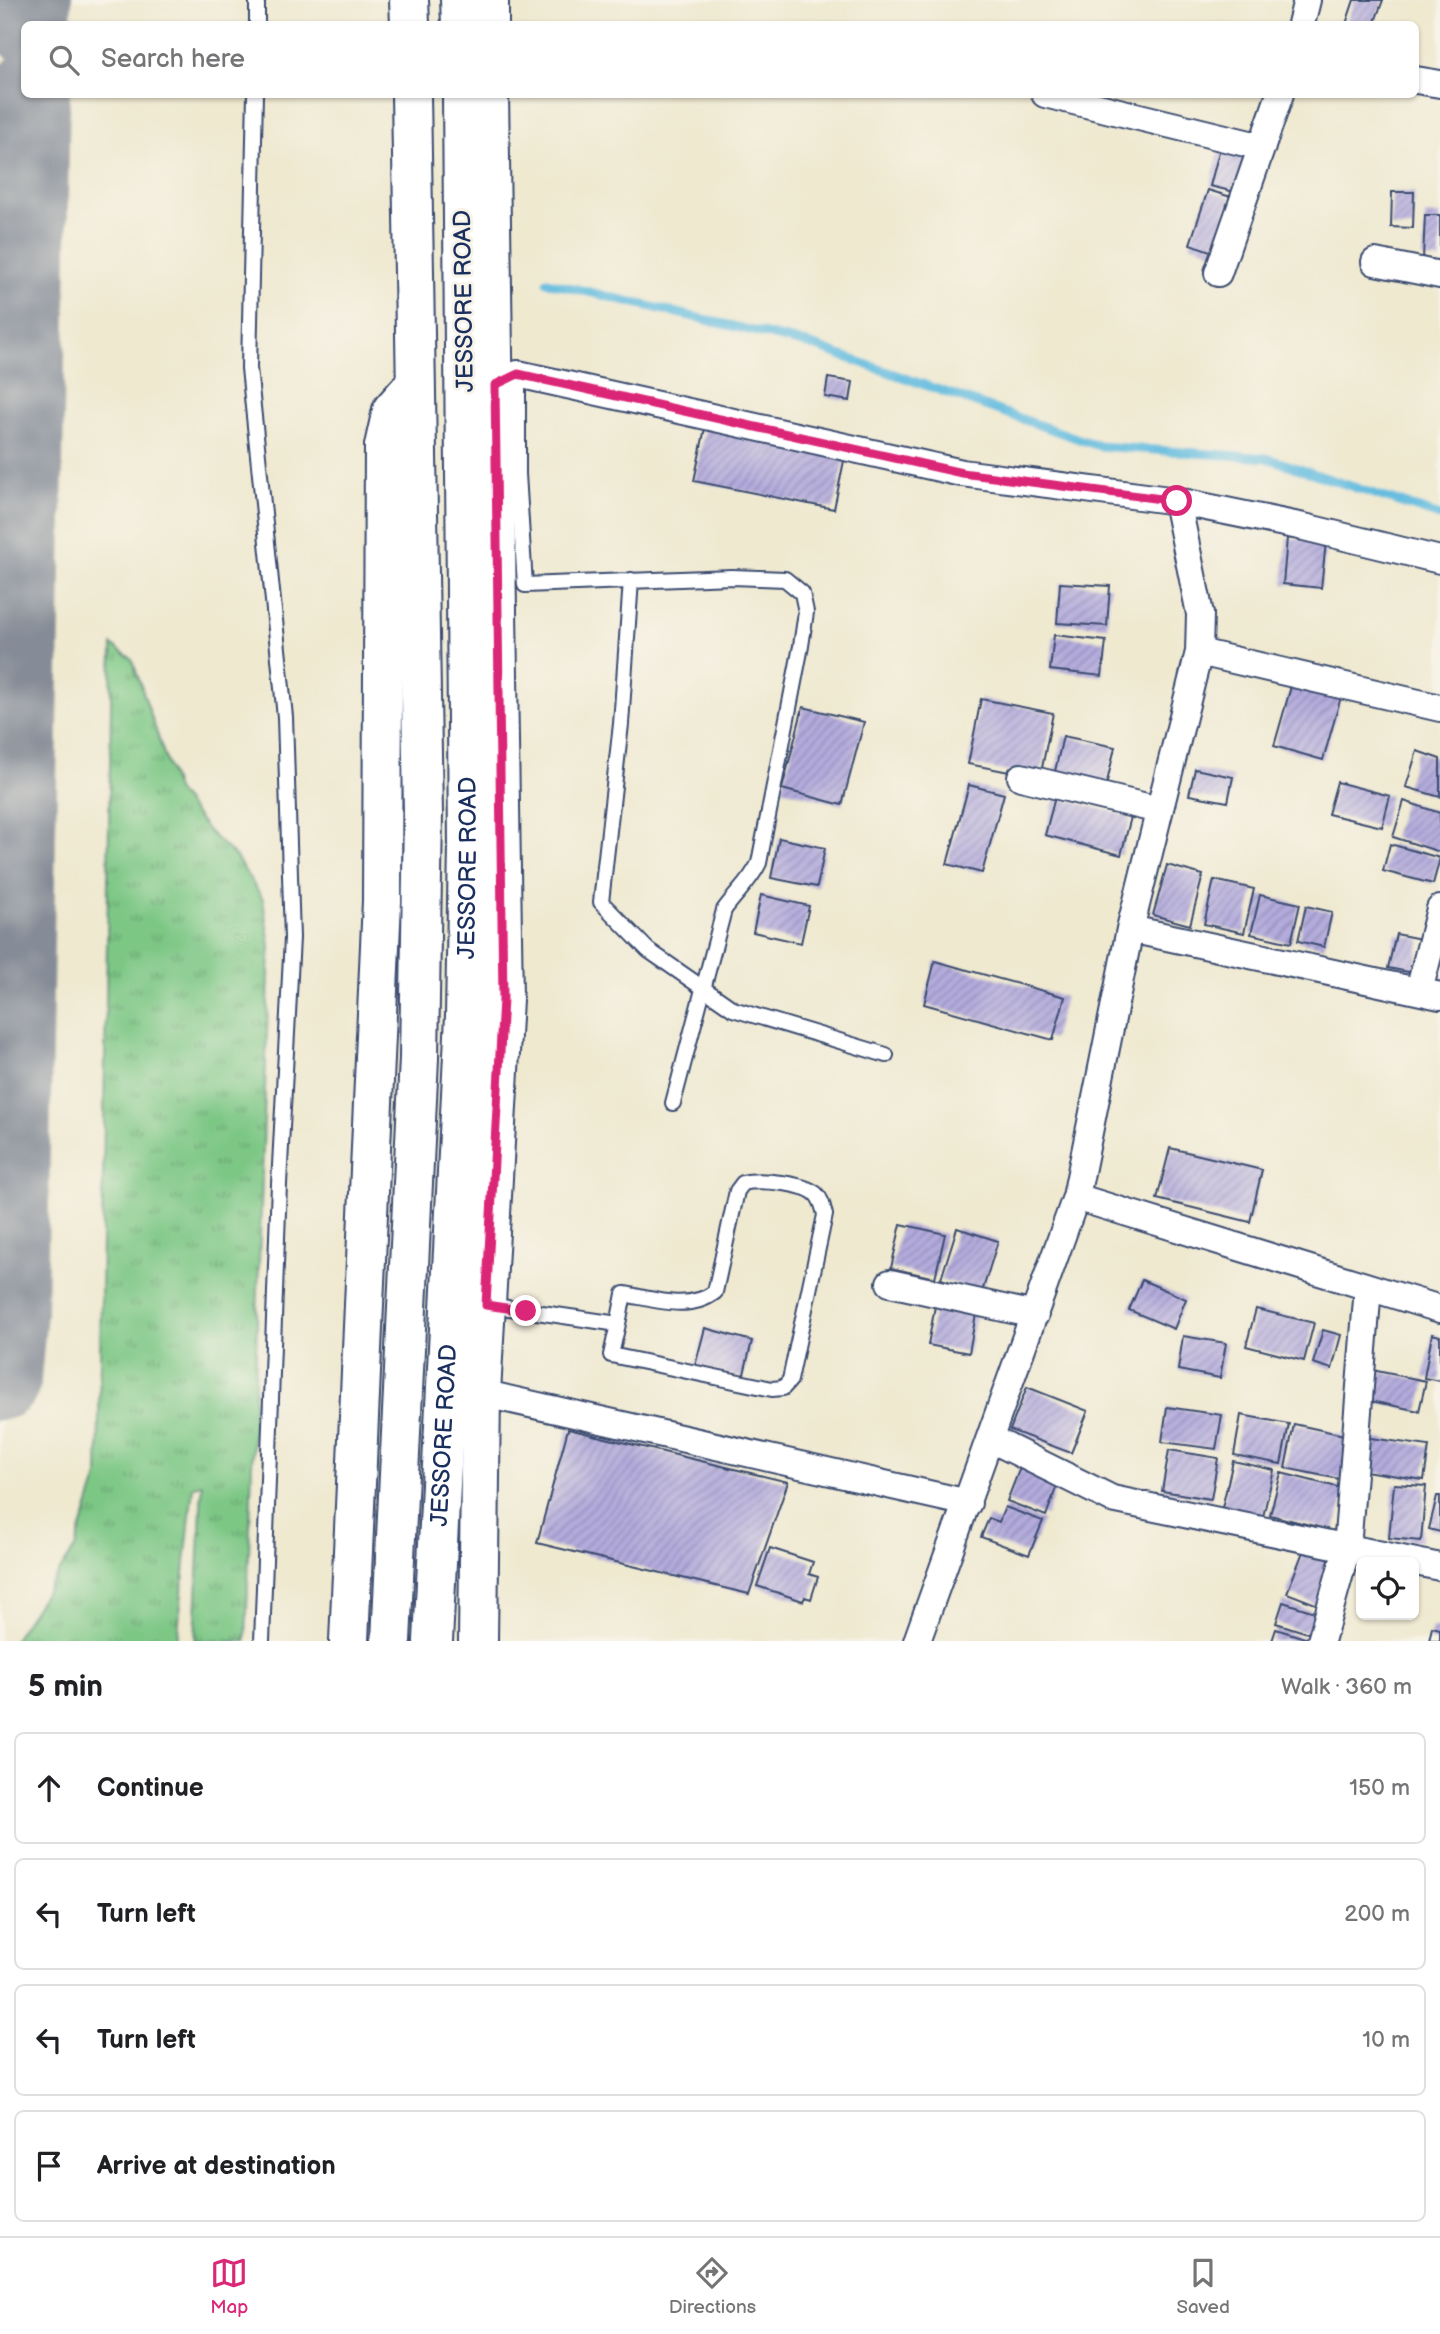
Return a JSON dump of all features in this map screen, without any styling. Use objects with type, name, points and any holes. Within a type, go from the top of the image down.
[{"type":"main road","points":[[410,0],[410,21]]},
{"type":"main road","points":[[460,0],[461,21]]},
{"type":"main road","points":[[489,0],[489,21]]},
{"type":"main road","points":[[391,1641],[419,1058],[423,814],[411,98]]},
{"type":"main road","name":"JESSORE ROAD","points":[[433,1641],[465,1016],[493,383],[462,98]]},
{"type":"main road","points":[[478,1641],[481,1393],[503,999],[489,98]]},
{"type":"main road","points":[[349,1641],[382,901],[384,446],[391,410],[415,384]]},
{"type":"street","points":[[1302,21],[1307,0]]},
{"type":"street","points":[[1419,80],[1440,84]]},
{"type":"street","points":[[1061,98],[1262,147]]},
{"type":"street","points":[[1218,273],[1279,98]]},
{"type":"street","points":[[1375,262],[1440,275]]},
{"type":"street","points":[[493,383],[962,473],[1177,501],[1440,559]]},
{"type":"street","points":[[917,1641],[1076,1197],[1130,929],[1199,652],[1200,614],[1177,501]]},
{"type":"street","points":[[1199,652],[1440,708]]},
{"type":"street","points":[[1021,778],[1159,810]]},
{"type":"street","points":[[1130,929],[1429,994],[1440,909]]},
{"type":"street","points":[[1076,1197],[1440,1310]]},
{"type":"street","points":[[890,1283],[1035,1315]]},
{"type":"street","points":[[1321,1641],[1347,1548],[1367,1287]]},
{"type":"street","points":[[481,1393],[968,1503]]},
{"type":"street","points":[[991,1439],[1112,1499],[1440,1567]]},
{"type":"lane","points":[[257,0],[257,21]]},
{"type":"lane","points":[[255,98],[249,368],[285,718],[292,938],[279,1184],[262,1641]]},
{"type":"lane","points":[[493,383],[518,474],[525,585],[631,580],[785,579],[802,593],[806,612],[759,863],[751,881],[724,910],[673,1102]]},
{"type":"lane","points":[[631,580],[620,737],[601,902],[648,950],[733,1009],[886,1055]]},
{"type":"lane","points":[[759,1179],[773,1182],[814,1191],[821,1199],[825,1215],[790,1380],[783,1388],[772,1389],[611,1355],[618,1324],[624,1294],[686,1304],[702,1302],[716,1292],[737,1191],[743,1182],[759,1179]]},
{"type":"lane","points":[[486,1305],[618,1324]]},
{"type":"green space","points":[[112,645],[132,659],[176,790],[209,832],[235,856],[263,899],[270,945],[246,1641],[195,1641],[202,1484],[193,1486],[177,1641],[13,1641],[75,1548],[98,1476]]},
{"type":"building","points":[[1354,0],[1383,0],[1375,21],[1347,21]]},
{"type":"building","points":[[1221,144],[1249,151],[1239,193],[1210,186]]},
{"type":"building","points":[[1208,190],[1231,197],[1213,252],[1190,244]]},
{"type":"building","points":[[1392,192],[1414,192],[1413,228],[1391,227]]},
{"type":"building","points":[[1425,215],[1440,215],[1440,260],[1423,259]]},
{"type":"building","points":[[828,378],[853,382],[850,401],[825,397]]},
{"type":"building","points":[[705,428],[845,456],[834,509],[694,481]]},
{"type":"building","points":[[1287,538],[1326,542],[1321,588],[1283,584]]},
{"type":"building","points":[[1060,583],[1110,586],[1107,626],[1057,623]]},
{"type":"building","points":[[1054,635],[1106,641],[1102,676],[1050,670]]},
{"type":"building","points":[[1292,683],[1341,697],[1323,760],[1274,746]]},
{"type":"building","points":[[981,699],[1053,713],[1040,778],[968,764]]},
{"type":"building","points":[[803,707],[864,722],[842,805],[782,789]]},
{"type":"building","points":[[1063,736],[1115,747],[1105,791],[1053,780]]},
{"type":"building","points":[[1417,751],[1440,759],[1440,797],[1406,787]]},
{"type":"building","points":[[1195,769],[1233,777],[1228,802],[1189,795]]},
{"type":"building","points":[[1337,782],[1390,796],[1382,827],[1328,814]]},
{"type":"building","points":[[969,785],[1004,794],[982,873],[947,864]]},
{"type":"building","points":[[1055,797],[1131,817],[1121,855],[1045,835]]},
{"type":"building","points":[[1404,801],[1440,813],[1440,852],[1393,837]]},
{"type":"building","points":[[779,838],[825,848],[817,887],[771,878]]},
{"type":"building","points":[[1390,844],[1440,858],[1433,884],[1383,871]]},
{"type":"building","points":[[1167,865],[1203,875],[1190,925],[1153,915]]},
{"type":"building","points":[[1214,880],[1254,889],[1244,933],[1204,924]]},
{"type":"building","points":[[761,895],[809,906],[801,943],[753,932]]},
{"type":"building","points":[[1260,895],[1300,904],[1291,943],[1251,934]]},
{"type":"building","points":[[1306,906],[1332,912],[1324,947],[1298,941]]},
{"type":"building","points":[[1396,934],[1421,939],[1414,973],[1388,968]]},
{"type":"building","points":[[935,961],[1065,997],[1053,1040],[924,1004]]},
{"type":"building","points":[[1170,1148],[1262,1170],[1250,1222],[1157,1199]]},
{"type":"building","points":[[901,1224],[945,1234],[935,1278],[891,1268]]},
{"type":"building","points":[[957,1228],[998,1241],[982,1292],[941,1279]]},
{"type":"building","points":[[1142,1280],[1186,1299],[1174,1329],[1129,1310]]},
{"type":"building","points":[[935,1306],[976,1314],[969,1353],[928,1345]]},
{"type":"building","points":[[1256,1309],[1314,1323],[1304,1361],[1246,1346]]},
{"type":"building","points":[[705,1328],[752,1341],[743,1378],[695,1366]]},
{"type":"building","points":[[1323,1330],[1341,1335],[1332,1369],[1313,1363]]},
{"type":"building","points":[[1432,1334],[1440,1336],[1440,1381],[1424,1378]]},
{"type":"building","points":[[1183,1336],[1226,1343],[1220,1378],[1178,1370]]},
{"type":"building","points":[[1372,1370],[1426,1381],[1419,1411],[1366,1400]]},
{"type":"building","points":[[1027,1387],[1088,1411],[1071,1453],[1010,1430]]},
{"type":"building","points":[[1167,1407],[1222,1415],[1216,1449],[1162,1442]]},
{"type":"building","points":[[1241,1415],[1289,1424],[1281,1464],[1234,1455]]},
{"type":"building","points":[[1294,1424],[1353,1437],[1344,1480],[1285,1468]]},
{"type":"building","points":[[568,1429],[788,1482],[749,1594],[537,1543]]},
{"type":"building","points":[[1363,1437],[1429,1446],[1424,1480],[1358,1470]]},
{"type":"building","points":[[1169,1450],[1218,1458],[1211,1499],[1162,1491]]},
{"type":"building","points":[[1233,1461],[1274,1470],[1263,1517],[1222,1508]]},
{"type":"building","points":[[1021,1465],[1059,1480],[1046,1516],[1007,1501]]},
{"type":"building","points":[[1281,1473],[1345,1489],[1334,1531],[1270,1515]]},
{"type":"building","points":[[1394,1484],[1426,1486],[1421,1541],[1389,1538]]},
{"type":"building","points":[[1437,1496],[1440,1496],[1440,1532],[1429,1529]]},
{"type":"building","points":[[1005,1507],[1043,1521],[1029,1555],[981,1537],[989,1518],[999,1522]]},
{"type":"building","points":[[1306,1544],[1337,1556],[1318,1605],[1287,1593]]},
{"type":"building","points":[[770,1548],[813,1562],[809,1574],[818,1577],[811,1599],[805,1597],[803,1601],[757,1586]]},
{"type":"building","points":[[1283,1602],[1324,1615],[1317,1636],[1276,1623]]},
{"type":"building","points":[[1432,1627],[1440,1629],[1440,1641],[1429,1641]]},
{"type":"building","points":[[1276,1629],[1311,1640],[1311,1641],[1272,1641]]},
{"type":"waterway","points":[[547,282],[808,344],[1099,446],[1267,458],[1440,516]]},
{"type":"taxiway","points":[[30,21],[31,0]]},
{"type":"taxiway","points":[[0,1379],[6,1311],[29,98]]},
{"type":"route","points":[[526,1311],[486,1305],[503,999],[495,385],[518,374],[962,473],[1177,501]]}]
